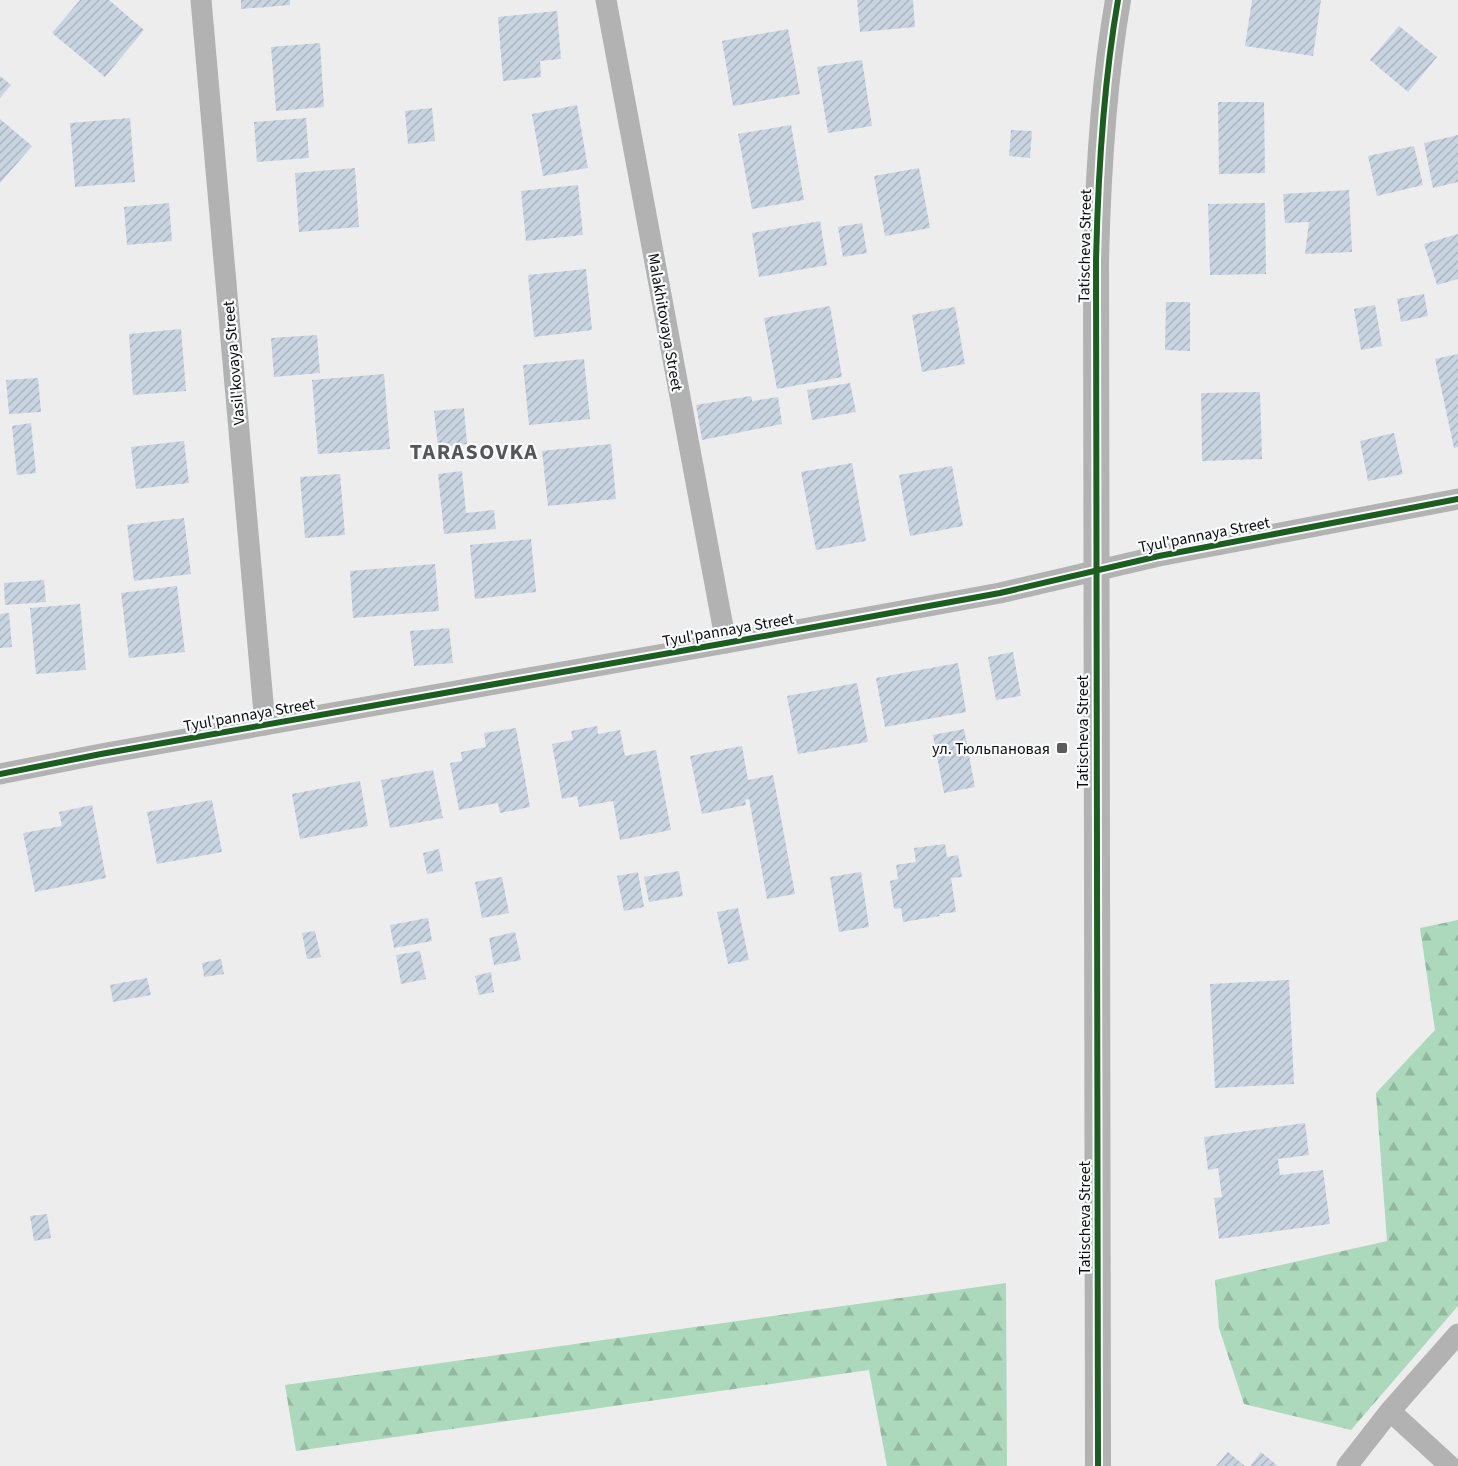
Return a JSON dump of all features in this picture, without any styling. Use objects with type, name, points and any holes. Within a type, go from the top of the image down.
[{"type":"street","name":"Vasil'kovaya Street","points":[[201,0],[266,725]]},
{"type":"street","name":"Malakhitovaya Street","points":[[606,0],[726,644]]},
{"type":"street","name":"Tatischeva Street","points":[[1098,1466],[1095,570],[1098,195],[1107,81],[1118,0]]},
{"type":"street","name":"Tyul'pannaya Street","points":[[0,774],[101,754],[726,644],[1012,590],[1095,570],[1458,499]]},
{"type":"street","points":[[1347,1466],[1390,1411],[1458,1334]]},
{"type":"street","points":[[1390,1411],[1450,1466]]},
{"type":"green space","points":[[1458,920],[1458,1306],[1351,1430],[1244,1404],[1219,1328],[1215,1280],[1387,1241],[1376,1093],[1435,1030],[1420,928]]},
{"type":"green space","points":[[1006,1283],[1007,1466],[887,1466],[869,1370],[296,1451],[285,1385]]},
{"type":"building","points":[[80,0],[109,0],[144,30],[105,77],[52,33]]},
{"type":"building","points":[[241,0],[290,0],[290,5],[241,9]]},
{"type":"building","points":[[857,0],[913,0],[915,27],[860,32]]},
{"type":"building","points":[[1252,0],[1321,0],[1313,56],[1245,46]]},
{"type":"building","points":[[557,11],[561,59],[540,61],[541,77],[503,81],[498,17]]},
{"type":"building","points":[[1399,26],[1437,57],[1408,92],[1370,60]]},
{"type":"building","points":[[788,29],[800,94],[733,106],[722,41]]},
{"type":"building","points":[[320,43],[324,107],[276,111],[271,47]]},
{"type":"building","points":[[862,60],[872,126],[828,133],[817,67]]},
{"type":"building","points":[[0,76],[11,85],[0,98]]},
{"type":"building","points":[[1218,102],[1264,102],[1265,173],[1219,174]]},
{"type":"building","points":[[577,105],[588,168],[543,176],[532,114]]},
{"type":"building","points":[[432,108],[435,141],[408,144],[405,111]]},
{"type":"building","points":[[130,118],[135,182],[75,187],[70,123]]},
{"type":"building","points":[[306,118],[309,158],[257,162],[254,122]]},
{"type":"building","points":[[0,119],[32,146],[0,183]]},
{"type":"building","points":[[791,125],[804,200],[752,209],[738,134]]},
{"type":"building","points":[[1011,130],[1032,131],[1030,158],[1009,156]]},
{"type":"building","points":[[1458,135],[1458,182],[1433,188],[1424,143]]},
{"type":"building","points":[[1414,146],[1423,185],[1377,196],[1368,156]]},
{"type":"building","points":[[355,168],[359,227],[299,232],[295,173]]},
{"type":"building","points":[[919,168],[930,228],[885,236],[874,176]]},
{"type":"building","points":[[578,185],[583,235],[526,241],[521,191]]},
{"type":"building","points":[[1349,190],[1352,252],[1305,254],[1309,222],[1285,223],[1283,194]]},
{"type":"building","points":[[169,203],[172,241],[127,245],[124,207]]},
{"type":"building","points":[[1265,203],[1266,274],[1210,275],[1208,204]]},
{"type":"building","points":[[820,221],[827,265],[759,277],[752,233]]},
{"type":"building","points":[[862,223],[867,253],[843,257],[838,227]]},
{"type":"building","points":[[1458,234],[1458,279],[1437,285],[1424,244]]},
{"type":"building","points":[[586,269],[592,330],[534,337],[528,275]]},
{"type":"building","points":[[1424,294],[1428,316],[1401,322],[1397,299]]},
{"type":"building","points":[[1166,302],[1190,302],[1190,351],[1165,350]]},
{"type":"building","points":[[1375,305],[1382,346],[1361,350],[1354,309]]},
{"type":"building","points":[[830,306],[842,377],[777,389],[764,318]]},
{"type":"building","points":[[955,307],[965,364],[922,372],[912,315]]},
{"type":"building","points":[[181,329],[186,391],[133,395],[129,334]]},
{"type":"building","points":[[317,335],[320,373],[274,377],[271,338]]},
{"type":"building","points":[[1458,354],[1458,447],[1454,448],[1435,359]]},
{"type":"building","points":[[584,359],[590,419],[529,425],[523,365]]},
{"type":"building","points":[[384,374],[390,449],[318,454],[312,380]]},
{"type":"building","points":[[38,378],[41,412],[9,414],[6,380]]},
{"type":"building","points":[[850,383],[856,412],[812,420],[807,390]]},
{"type":"building","points":[[1260,392],[1262,459],[1202,461],[1201,393]]},
{"type":"building","points":[[751,396],[752,401],[778,397],[782,424],[702,440],[696,405]]},
{"type":"building","points":[[464,408],[467,444],[438,447],[434,411]]},
{"type":"building","points":[[31,423],[36,473],[17,475],[12,426]]},
{"type":"building","points":[[1394,433],[1403,474],[1368,481],[1360,441]]},
{"type":"building","points":[[184,441],[189,483],[136,489],[131,447]]},
{"type":"building","points":[[611,444],[616,499],[548,506],[542,451]]},
{"type":"building","points":[[852,463],[866,541],[816,550],[801,472]]},
{"type":"building","points":[[952,466],[963,526],[910,536],[899,475]]},
{"type":"building","points":[[462,471],[466,513],[494,510],[496,529],[444,534],[438,474]]},
{"type":"building","points":[[340,474],[345,535],[305,538],[300,477]]},
{"type":"building","points":[[184,518],[191,574],[134,581],[127,525]]},
{"type":"building","points":[[531,539],[536,592],[475,599],[470,545]]},
{"type":"building","points":[[435,564],[439,611],[353,618],[350,571]]},
{"type":"building","points":[[44,580],[46,602],[5,605],[4,583]]},
{"type":"building","points":[[177,586],[185,652],[129,658],[121,593]]},
{"type":"building","points":[[80,604],[86,670],[36,674],[30,608]]},
{"type":"building","points":[[9,613],[12,647],[0,648],[0,614]]},
{"type":"building","points":[[449,628],[453,663],[414,666],[410,631]]},
{"type":"building","points":[[1013,652],[1021,696],[996,700],[988,657]]},
{"type":"building","points":[[958,663],[966,712],[885,727],[876,678]]},
{"type":"building","points":[[857,683],[868,742],[798,754],[787,696]]},
{"type":"building","points":[[597,726],[598,734],[620,730],[625,756],[656,750],[671,830],[620,840],[613,801],[579,807],[577,796],[562,799],[552,744],[573,740],[571,731]]},
{"type":"building","points":[[516,728],[530,807],[500,813],[498,803],[459,810],[450,763],[462,761],[461,752],[486,747],[484,733]]},
{"type":"building","points":[[964,729],[975,787],[944,793],[933,735]]},
{"type":"building","points":[[742,746],[748,780],[773,775],[795,894],[767,899],[749,799],[745,800],[746,805],[702,814],[690,756]]},
{"type":"building","points":[[433,770],[443,818],[390,828],[381,780]]},
{"type":"building","points":[[360,781],[368,826],[300,839],[292,794]]},
{"type":"building","points":[[212,800],[222,852],[157,864],[147,812]]},
{"type":"building","points":[[92,805],[106,878],[35,892],[23,833],[62,826],[59,812]]},
{"type":"building","points":[[945,844],[947,857],[958,855],[962,877],[951,878],[956,912],[903,922],[901,908],[894,909],[890,881],[898,879],[896,865],[916,862],[914,848]]},
{"type":"building","points":[[439,849],[443,871],[427,874],[423,853]]},
{"type":"building","points":[[679,871],[683,896],[649,902],[644,877]]},
{"type":"building","points":[[638,872],[644,907],[624,911],[617,876]]},
{"type":"building","points":[[861,872],[869,927],[839,932],[830,877]]},
{"type":"building","points":[[502,877],[509,913],[482,918],[475,882]]},
{"type":"building","points":[[738,908],[749,960],[728,964],[717,912]]},
{"type":"building","points":[[428,918],[432,941],[394,948],[390,925]]},
{"type":"building","points":[[315,931],[321,957],[307,959],[302,933]]},
{"type":"building","points":[[515,932],[521,960],[494,965],[489,938]]},
{"type":"building","points":[[420,951],[426,979],[401,984],[396,955]]},
{"type":"building","points":[[221,959],[224,974],[204,977],[202,963]]},
{"type":"building","points":[[491,972],[494,992],[479,995],[475,976]]},
{"type":"building","points":[[147,978],[151,995],[113,1002],[110,985]]},
{"type":"building","points":[[1289,980],[1294,1084],[1215,1088],[1210,984]]},
{"type":"building","points":[[1305,1123],[1309,1155],[1278,1159],[1280,1175],[1323,1170],[1330,1224],[1219,1239],[1214,1198],[1222,1197],[1218,1168],[1208,1170],[1204,1137]]},
{"type":"building","points":[[47,1214],[51,1238],[34,1241],[30,1216]]},
{"type":"building","points":[[1228,1452],[1245,1466],[1216,1466]]},
{"type":"building","points":[[1261,1452],[1278,1466],[1250,1466]]},
{"type":"cycle path","points":[[1098,1466],[1096,261],[1102,130],[1118,0]]},
{"type":"cycle path","points":[[0,774],[1000,593],[1159,556],[1458,499]]},
{"type":"place","name":"ул. Тюльпановая","points":[[1062,748]]},
{"type":"district","name":"TARASOVKA","points":[[474,451]]}]
